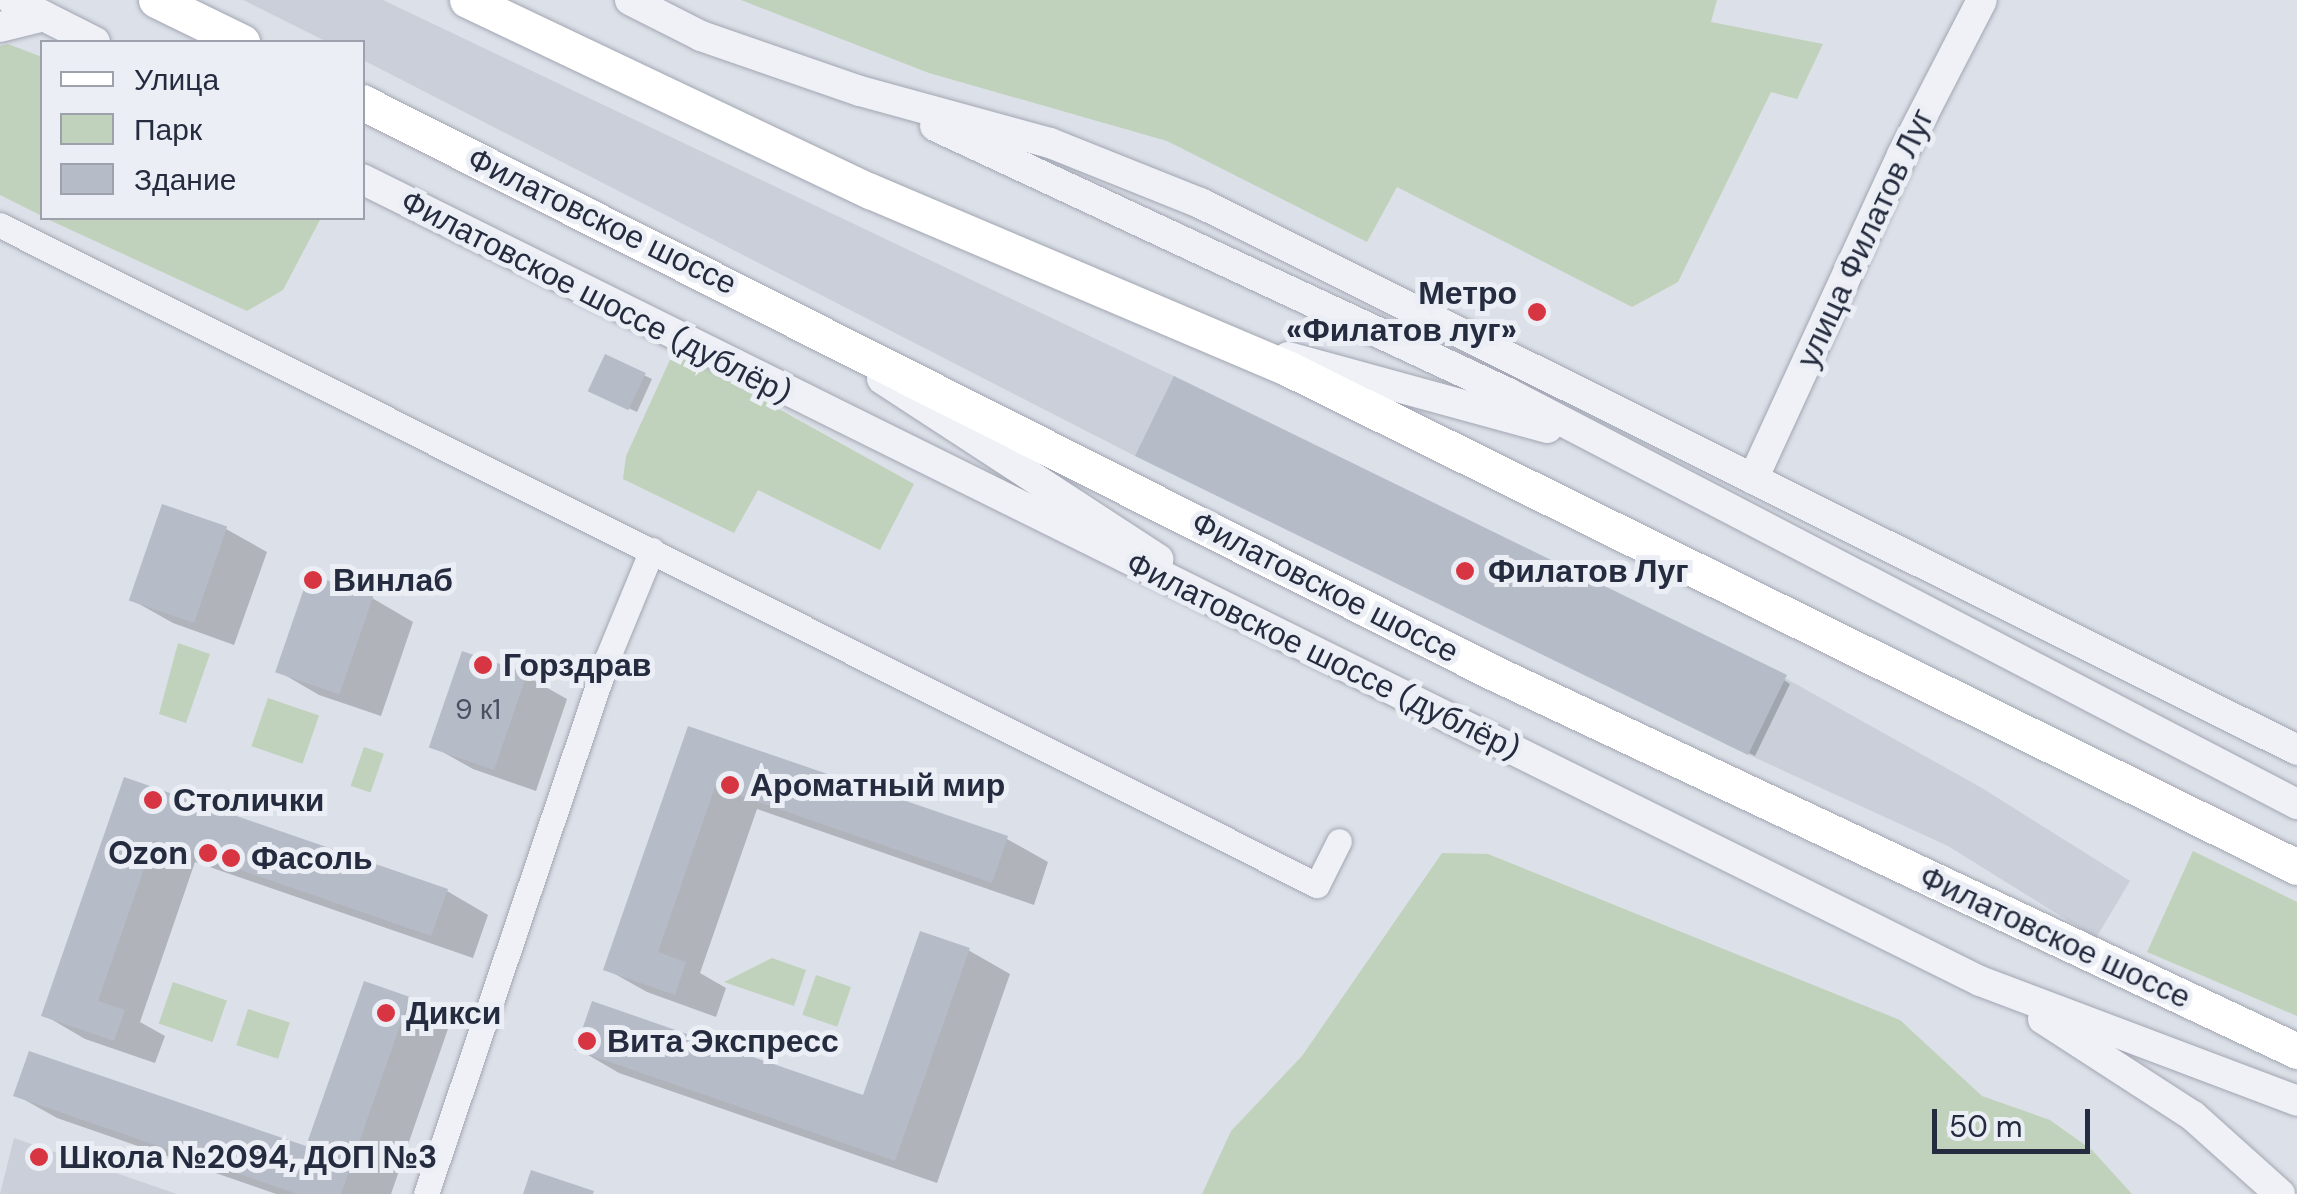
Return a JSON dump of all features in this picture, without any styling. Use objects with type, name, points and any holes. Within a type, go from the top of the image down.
[{"type":"main road","points":[[156,0],[238,40]]},
{"type":"main road","points":[[467,0],[838,177],[1218,338],[2297,868]]},
{"type":"main road","name":"Филатовское шоссе","points":[[365,103],[754,296],[1492,672],[2297,1050]]},
{"type":"street","points":[[12,0],[91,40]]},
{"type":"street","points":[[630,0],[702,36],[860,91],[1050,144],[1200,204],[2297,750]]},
{"type":"street","name":"улица Филатов Луг","points":[[1753,479],[1902,154],[1982,0]]},
{"type":"street","points":[[0,27],[44,16]]},
{"type":"street","points":[[860,91],[1508,393],[1589,440],[2297,804]]},
{"type":"street","name":"Филатовское шоссе (дублёр)","points":[[365,180],[1273,634],[1980,981],[2297,1100]]},
{"type":"street","points":[[0,225],[1317,885],[1339,840]]},
{"type":"street","points":[[754,296],[1273,634]]},
{"type":"street","points":[[1218,338],[1589,440]]},
{"type":"street","points":[[426,1194],[607,659],[652,550]]},
{"type":"street","points":[[1980,981],[2193,1116],[2280,1194]]},
{"type":"shaded area","points":[[243,0],[383,0],[1176,377],[1137,457],[365,61],[365,40],[323,40]]},
{"type":"shaded area","points":[[1785,678],[1982,788],[2130,881],[2096,938],[1948,846],[1747,754]]},
{"type":"shaded area","name":"Школа №2094, ДОП №3","points":[[14,1138],[177,1194],[0,1194]]},
{"type":"green space","points":[[741,0],[1717,0],[1711,22],[1823,44],[1797,99],[1771,92],[1678,282],[1632,307],[1397,187],[1367,242],[1167,141],[929,73]]},
{"type":"green space","points":[[8,44],[40,56],[40,215],[0,195],[0,46]]},
{"type":"green space","points":[[49,220],[320,220],[283,290],[247,311]]},
{"type":"green space","points":[[674,351],[914,484],[880,550],[758,490],[734,533],[623,479],[626,456]]},
{"type":"green space","points":[[178,643],[210,654],[186,723],[159,714]]},
{"type":"green space","points":[[268,698],[319,716],[302,764],[251,746]]},
{"type":"green space","points":[[364,747],[384,754],[371,793],[351,786]]},
{"type":"green space","points":[[2193,851],[2297,902],[2297,1016],[2147,952]]},
{"type":"green space","points":[[1442,853],[1488,854],[1900,1020],[1982,1096],[2050,1120],[2092,1150],[2132,1194],[1202,1194],[1231,1131],[1302,1056]]},
{"type":"green space","points":[[772,958],[806,970],[794,1006],[724,982]]},
{"type":"green space","points":[[816,975],[851,987],[837,1027],[802,1015]]},
{"type":"green space","points":[[173,982],[227,1001],[213,1042],[159,1024]]},
{"type":"green space","points":[[248,1009],[290,1023],[278,1059],[236,1045]]},
{"type":"building","points":[[605,354],[646,373],[628,410],[588,391]]},
{"type":"building","points":[[1174,376],[1787,675],[1748,755],[1135,456]]},
{"type":"building","points":[[162,504],[227,526],[194,623],[129,600]]},
{"type":"building","points":[[309,574],[373,596],[339,694],[275,672]]},
{"type":"building","points":[[462,651],[527,673],[494,770],[429,747]]},
{"type":"building","points":[[688,726],[1008,836],[992,883],[715,787],[658,952],[686,962],[675,995],[603,970]]},
{"type":"building","points":[[124,777],[448,889],[431,936],[154,840],[98,1001],[125,1010],[114,1041],[41,1016]]},
{"type":"building","points":[[920,931],[970,948],[895,1161],[575,1050],[592,1001],[863,1095]]},
{"type":"building","points":[[364,981],[410,997],[341,1194],[297,1194],[13,1096],[29,1051],[306,1146]]},
{"type":"building","points":[[531,1170],[594,1191],[593,1194],[523,1194]]},
{"type":"place","name":"Метро «Филатов луг»","points":[[1537,312]]},
{"type":"place","name":"Филатов Луг","points":[[1465,571]]},
{"type":"place","name":"Винлаб","points":[[313,580]]},
{"type":"place","name":"Горздрав","points":[[483,665]]},
{"type":"place","name":"Ароматный мир","points":[[730,785]]},
{"type":"place","name":"Столички","points":[[153,800]]},
{"type":"place","name":"Ozon","points":[[208,853]]},
{"type":"place","name":"Фасоль","points":[[231,858]]},
{"type":"place","name":"Дикси","points":[[386,1013]]},
{"type":"place","name":"Вита Экспресс","points":[[587,1041]]},
{"type":"place","name":"Школа №2094, ДОП №3","points":[[39,1157]]}]
